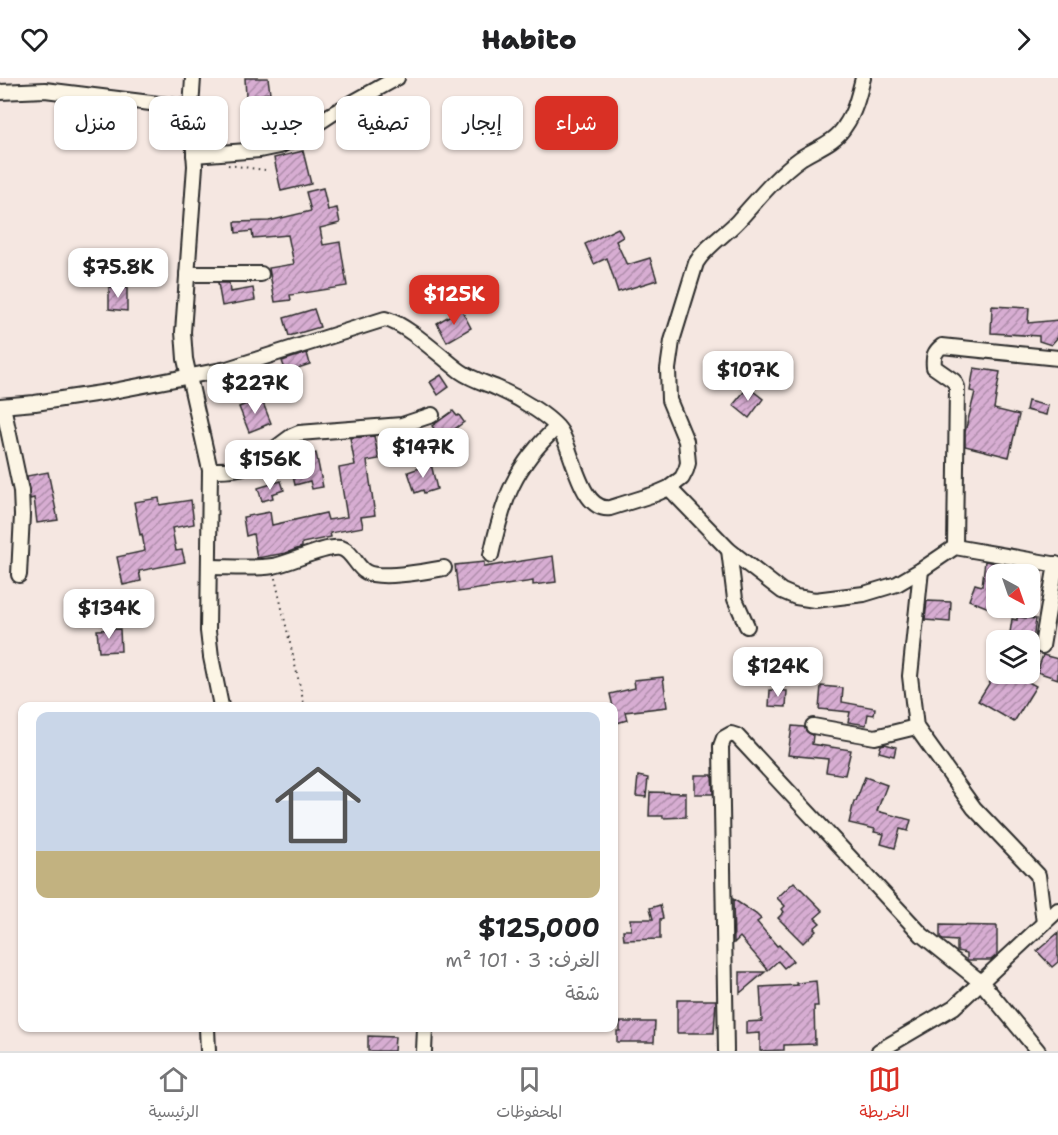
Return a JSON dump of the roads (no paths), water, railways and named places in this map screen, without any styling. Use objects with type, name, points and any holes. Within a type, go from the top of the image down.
[{"type":"street","points":[[192,96],[193,78]]},
{"type":"street","points":[[194,155],[260,150],[279,146],[397,78]]},
{"type":"street","points":[[19,575],[21,491],[2,406],[90,395],[227,369],[385,319],[416,336],[462,373],[500,389],[535,410],[557,427],[584,490],[594,505],[610,508],[669,488],[682,478],[688,463],[686,441],[669,400],[668,369],[672,341],[692,270],[701,255],[737,222],[781,175],[801,158],[827,144],[845,127],[858,98],[863,78]]},
{"type":"street","points":[[0,92],[45,90],[149,103]]},
{"type":"street","points":[[194,150],[183,332],[188,375],[210,470],[208,632],[220,702]]},
{"type":"street","points":[[187,274],[261,274]]},
{"type":"street","points":[[955,547],[957,387],[954,381],[934,367],[933,355],[942,346],[1058,358]]},
{"type":"street","points":[[210,470],[224,471],[255,465],[287,439],[299,433],[402,425],[432,415]]},
{"type":"street","points":[[491,555],[508,492],[537,445],[557,427]]},
{"type":"street","points":[[669,488],[729,550],[782,591],[806,599],[864,594],[897,584],[955,547],[1057,565],[1042,646]]},
{"type":"street","points":[[209,567],[274,566],[339,548],[348,552],[366,573],[404,575],[444,568]]},
{"type":"street","points":[[729,550],[735,599],[747,626]]},
{"type":"street","points":[[921,570],[910,676],[915,727],[974,808],[1038,875],[1044,923]]},
{"type":"street","points":[[813,726],[875,737],[915,727]]},
{"type":"street","points":[[726,1051],[721,746],[724,738],[731,734],[737,736],[922,935],[982,983],[1038,1051]]},
{"type":"street","points":[[879,1051],[954,1007],[1058,910]]},
{"type":"street","points":[[207,1032],[208,1051]]},
{"type":"street","points":[[424,1051],[425,1032]]}]
